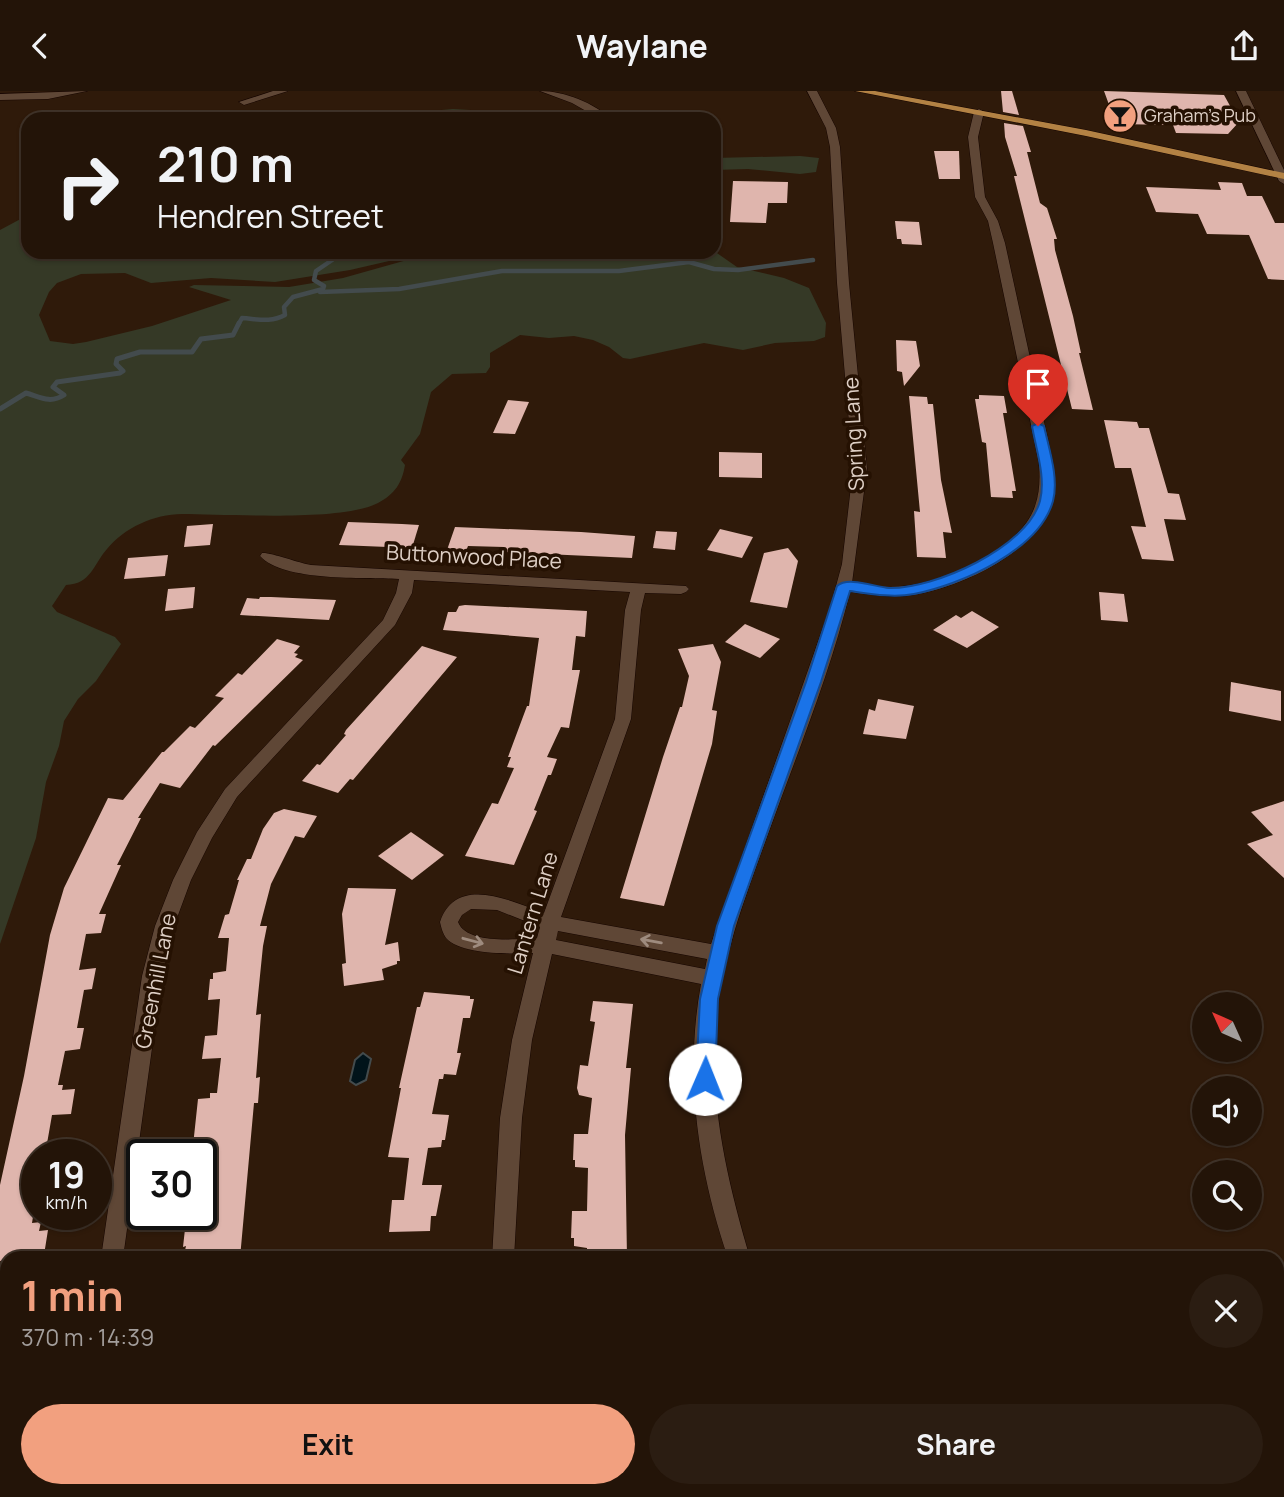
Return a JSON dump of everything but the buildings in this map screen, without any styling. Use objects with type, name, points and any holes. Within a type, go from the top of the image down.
[{"type":"main road","points":[[862,91],[979,112],[1283,178]]},
{"type":"street","points":[[0,97],[48,96],[82,91]]},
{"type":"street","points":[[244,102],[283,91]]},
{"type":"street","points":[[545,91],[575,101],[595,112]]},
{"type":"street","name":"Spring Lane","points":[[737,1251],[714,1169],[705,1096],[706,1025],[712,978],[718,953],[830,636],[844,586],[857,513],[858,443],[843,283],[835,147],[831,128],[812,91]]},
{"type":"street","points":[[1241,91],[1283,178]]},
{"type":"street","points":[[844,586],[889,592],[913,590],[972,570],[1001,555],[1020,539],[1035,522],[1046,501],[1046,463],[999,243],[993,221],[981,197],[973,137],[979,112]]},
{"type":"street","name":"Buttonwood Place","points":[[268,556],[279,563],[311,570],[681,589]]},
{"type":"street","name":"Greenhill Lane","points":[[113,1251],[152,976],[160,937],[181,877],[212,820],[232,793],[390,622],[404,593],[407,574]]},
{"type":"street","name":"Lantern Lane","points":[[504,1251],[516,1078],[543,946],[623,719],[634,610],[639,588]]},
{"type":"street","points":[[712,978],[543,946],[509,948],[465,940],[453,933],[450,916],[462,904],[479,901],[511,906],[550,923],[718,953]]},
{"type":"green space","points":[[453,109],[492,112],[418,112]]},
{"type":"green space","points":[[721,158],[819,158],[816,172],[800,174],[748,169],[721,170]]},
{"type":"green space","points":[[21,219],[21,259],[398,259],[275,282],[211,278],[151,283],[125,273],[81,274],[57,283],[49,292],[39,315],[50,341],[73,344],[152,326],[231,300],[189,287],[194,285],[289,287],[343,278],[407,260],[404,259],[721,259],[721,256],[737,267],[784,278],[809,288],[826,323],[825,337],[814,341],[775,343],[743,350],[704,343],[630,359],[623,358],[609,347],[593,340],[574,336],[549,338],[520,335],[490,353],[490,367],[486,373],[452,374],[431,392],[420,434],[401,460],[405,465],[400,483],[389,496],[378,503],[339,513],[312,515],[171,515],[140,524],[114,541],[91,573],[81,581],[66,585],[52,606],[57,612],[115,637],[121,644],[64,721],[59,746],[46,782],[36,838],[0,944],[0,230]]},
{"type":"shaded area","points":[[363,1053],[371,1059],[366,1080],[356,1085],[350,1081],[355,1060]]},
{"type":"waterway","points":[[238,325],[242,318],[264,320],[285,315],[284,307],[293,297],[323,289],[324,286],[314,280],[316,271],[334,259]]},
{"type":"waterway","points":[[320,292],[399,289],[502,271],[619,271],[689,262],[714,269],[738,270],[813,260]]},
{"type":"waterway","points":[[0,409],[26,393],[45,399],[59,398],[64,395],[53,387],[57,382],[120,373],[123,371],[116,364],[117,359],[140,352],[192,352],[201,339],[233,335],[238,325]]},
{"type":"place","name":"Graham's Pub","points":[[1120,116]]},
{"type":"route","points":[[705,1079],[709,999],[725,926],[813,682],[844,586],[889,592],[913,590],[972,570],[1014,545],[1027,533],[1046,501],[1048,478],[1038,426]]}]
